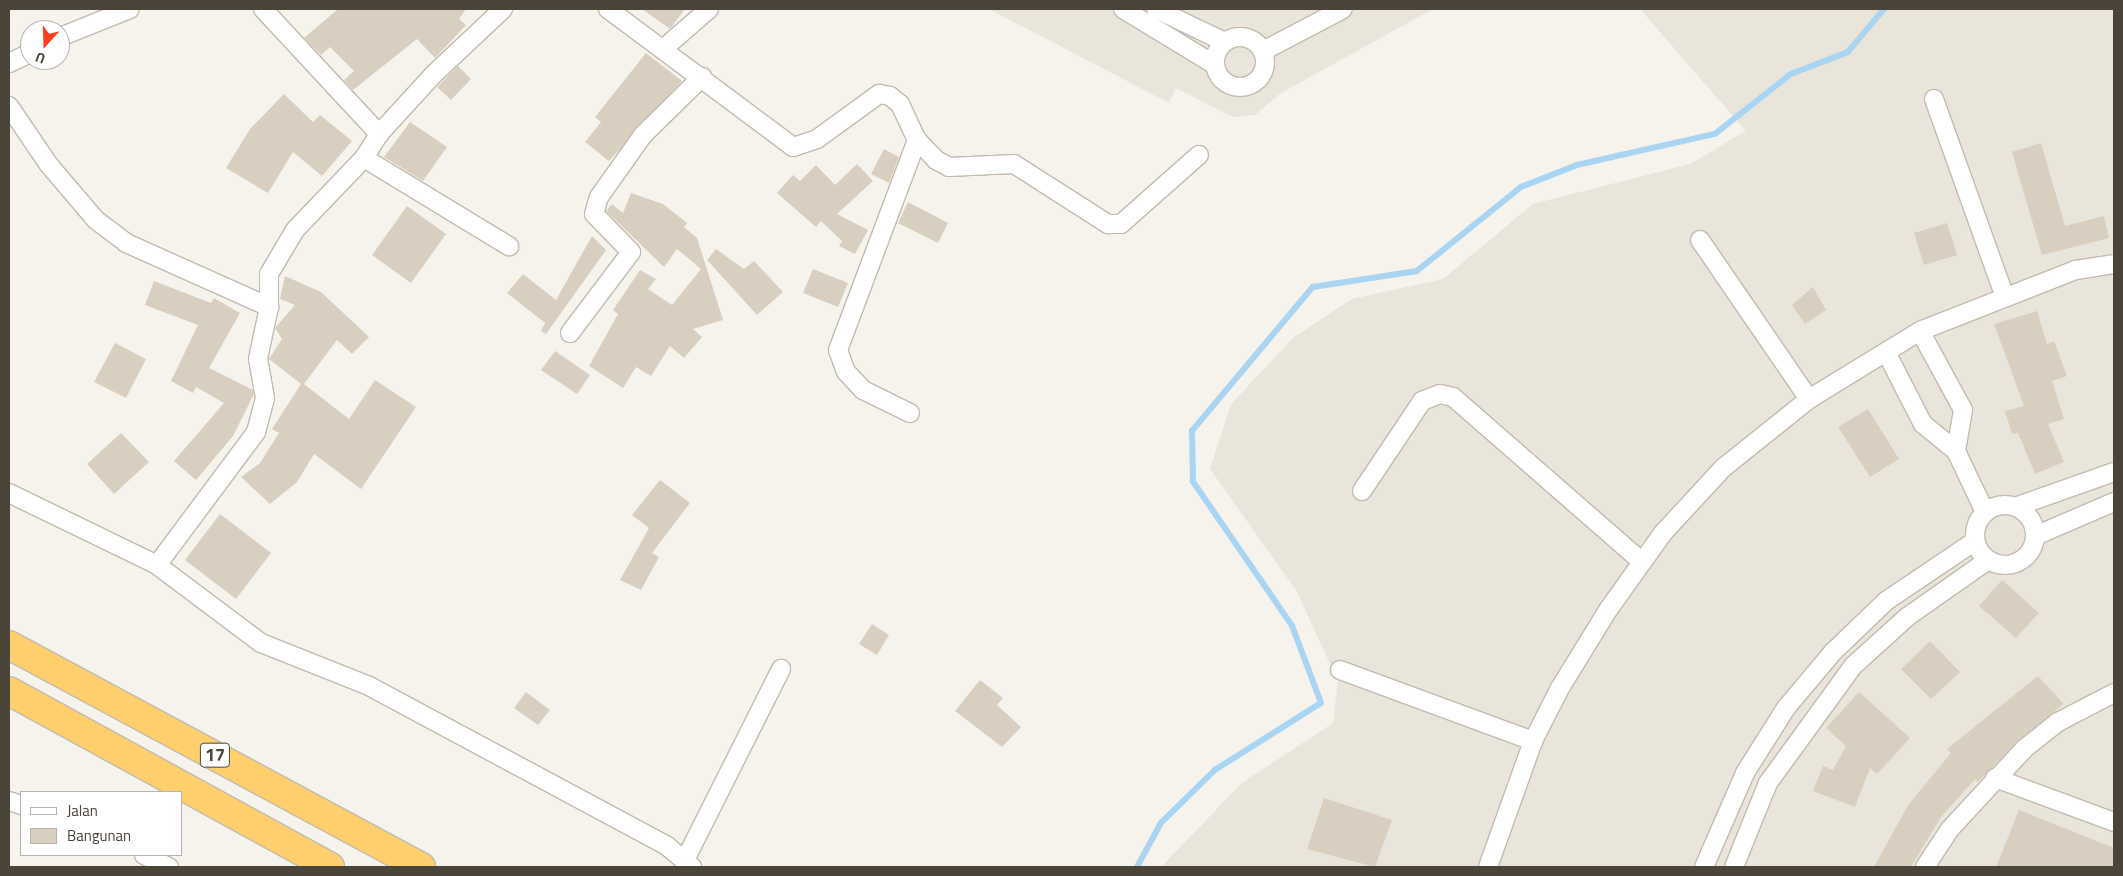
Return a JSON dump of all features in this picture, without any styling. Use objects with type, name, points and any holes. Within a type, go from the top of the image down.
[{"type":"highway","name":"17","points":[[9,645],[421,867]]},
{"type":"highway","name":"17","points":[[9,691],[330,867]]},
{"type":"street","points":[[70,34],[130,9]]},
{"type":"street","points":[[263,9],[379,134]]},
{"type":"street","points":[[157,565],[256,432],[265,398],[258,359],[269,307],[269,274],[295,230],[364,158],[379,134],[503,9]]},
{"type":"street","points":[[608,9],[793,146],[818,140],[879,94],[900,104],[917,140],[949,167],[1014,164],[1026,169],[1108,224],[1121,224],[1134,216],[1199,155]]},
{"type":"street","points":[[663,49],[709,9]]},
{"type":"street","points":[[1123,9],[1215,64],[1222,80],[1247,87],[1265,69],[1263,51],[1250,39],[1225,42],[1156,9]]},
{"type":"street","points":[[1263,51],[1343,9]]},
{"type":"street","points":[[1215,64],[1225,42]]},
{"type":"street","points":[[570,334],[631,252],[594,214],[599,197],[643,135],[702,77]]},
{"type":"street","points":[[1934,99],[2005,297]]},
{"type":"street","points":[[9,106],[49,165],[96,220],[119,238],[269,307]]},
{"type":"street","points":[[910,413],[863,390],[846,372],[838,350],[917,140]]},
{"type":"street","points":[[364,158],[509,246]]},
{"type":"street","points":[[1700,240],[1808,399]]},
{"type":"street","points":[[1488,867],[1533,741],[1580,655],[1642,562],[1723,468],[1808,399],[1920,331],[2076,270],[2114,264]]},
{"type":"street","points":[[1920,331],[1963,410],[1956,451]]},
{"type":"street","points":[[1886,352],[1923,424],[1956,451],[1986,512]]},
{"type":"street","points":[[1362,491],[1410,414],[1422,402],[1440,394],[1453,397],[1642,562]]},
{"type":"street","points":[[2015,507],[2114,472]]},
{"type":"street","points":[[9,494],[157,565],[261,643],[368,686],[688,864],[781,669]]},
{"type":"street","points":[[2035,536],[2114,502]]},
{"type":"street","points":[[1999,505],[2015,507],[2026,513],[2035,536],[2031,551],[2019,562],[2003,565],[1988,560],[1975,540],[1976,525],[1986,512],[1999,505]]},
{"type":"street","points":[[1704,867],[1745,773],[1786,708],[1832,652],[1886,600],[1975,540]]},
{"type":"street","points":[[1734,867],[1768,783],[1853,666],[1907,617],[1988,560]]},
{"type":"street","points":[[1340,670],[1533,741]]},
{"type":"street","points":[[1925,867],[1950,829],[1995,778],[2040,735],[2114,693]]},
{"type":"street","points":[[1995,778],[2114,822]]},
{"type":"street","points":[[146,856],[169,867]]},
{"type":"shaded area","points":[[989,9],[1433,9],[1281,93],[1255,115],[1233,117],[1176,88],[1169,103]]},
{"type":"shaded area","points":[[1640,9],[2114,9],[2114,867],[1161,867],[1242,783],[1333,723],[1338,681],[1296,590],[1210,469],[1231,404],[1294,337],[1352,299],[1443,279],[1533,204],[1690,164],[1746,131]]},
{"type":"building","points":[[338,9],[466,9],[459,19],[466,25],[435,58],[417,39],[353,90],[344,80],[354,71],[330,47],[321,55],[304,38]]},
{"type":"building","points":[[642,9],[685,9],[670,29]]},
{"type":"building","points":[[646,53],[682,81],[609,161],[585,142],[601,122],[595,117]]},
{"type":"building","points":[[458,66],[471,79],[451,100],[437,87]]},
{"type":"building","points":[[284,94],[313,122],[320,115],[352,141],[322,176],[293,152],[268,193],[226,168],[250,129]]},
{"type":"building","points":[[410,122],[447,147],[423,181],[384,157]]},
{"type":"building","points":[[2041,143],[2065,226],[2104,216],[2109,238],[2042,255],[2012,152]]},
{"type":"building","points":[[884,149],[899,157],[889,183],[871,174]]},
{"type":"building","points":[[857,164],[873,181],[837,214],[868,230],[855,254],[839,246],[842,241],[821,221],[816,227],[777,193],[793,175],[800,181],[816,165],[835,185]]},
{"type":"building","points":[[631,193],[663,204],[687,223],[684,227],[697,238],[723,320],[693,329],[702,337],[684,358],[670,346],[651,376],[636,367],[623,388],[589,366],[618,314],[613,310],[640,270],[656,279],[648,289],[672,305],[701,269],[677,249],[664,267],[606,211],[612,204],[623,213]]},
{"type":"building","points":[[908,202],[948,223],[938,243],[898,223]]},
{"type":"building","points":[[407,206],[446,234],[411,283],[372,255]]},
{"type":"building","points":[[1947,223],[1957,255],[1924,265],[1914,233]]},
{"type":"building","points":[[592,236],[606,250],[546,334],[541,331],[545,323],[507,293],[523,274],[556,300]]},
{"type":"building","points":[[716,249],[744,269],[754,261],[783,292],[757,315],[707,260]]},
{"type":"building","points":[[813,269],[848,283],[838,307],[803,293]]},
{"type":"building","points":[[285,276],[321,292],[369,337],[352,354],[337,340],[304,384],[349,419],[375,380],[416,407],[361,489],[314,454],[297,482],[270,504],[241,477],[260,463],[279,433],[272,429],[301,384],[269,359],[282,339],[275,328],[295,305],[280,299]]},
{"type":"building","points":[[154,281],[211,303],[214,298],[240,313],[209,368],[253,390],[254,394],[233,436],[196,480],[174,461],[224,403],[196,387],[193,393],[171,381],[198,325],[145,305]]},
{"type":"building","points":[[1813,287],[1826,310],[1805,324],[1792,305]]},
{"type":"building","points":[[2037,311],[2047,344],[2054,341],[2067,376],[2052,381],[2064,419],[2048,424],[2064,462],[2035,474],[2018,433],[2012,434],[2005,411],[2024,406],[1994,324]]},
{"type":"building","points":[[115,343],[146,359],[126,398],[94,382]]},
{"type":"building","points":[[555,351],[590,375],[577,394],[541,370]]},
{"type":"building","points":[[1868,409],[1899,459],[1870,477],[1838,427]]},
{"type":"building","points":[[121,433],[149,462],[114,494],[87,464]]},
{"type":"building","points":[[660,480],[690,503],[652,553],[659,557],[641,590],[620,580],[649,528],[632,515]]},
{"type":"building","points":[[220,514],[271,553],[236,599],[185,560]]},
{"type":"building","points":[[2002,580],[2039,613],[2016,638],[1979,606]]},
{"type":"building","points":[[872,624],[889,635],[877,655],[859,644]]},
{"type":"building","points":[[1930,641],[1960,672],[1931,699],[1901,669]]},
{"type":"building","points":[[2038,676],[2064,704],[2017,741],[1978,782],[1975,779],[1941,817],[1911,867],[1874,867],[1908,805],[1951,753],[1947,749]]},
{"type":"building","points":[[980,680],[1003,698],[997,705],[1021,727],[1002,747],[955,711]]},
{"type":"building","points":[[526,692],[550,710],[538,725],[514,708]]},
{"type":"building","points":[[1859,692],[1910,738],[1877,774],[1870,768],[1855,807],[1813,791],[1823,766],[1833,770],[1846,746],[1826,728]]},
{"type":"building","points":[[1324,798],[1392,820],[1375,867],[1307,849]]},
{"type":"building","points":[[2019,810],[2114,848],[2114,867],[1996,867]]},
{"type":"waterway","points":[[1137,867],[1161,823],[1215,770],[1321,703],[1292,626],[1193,482],[1192,431],[1313,287],[1417,271],[1521,187],[1577,165],[1715,134],[1791,74],[1848,52],[1884,9]]}]
